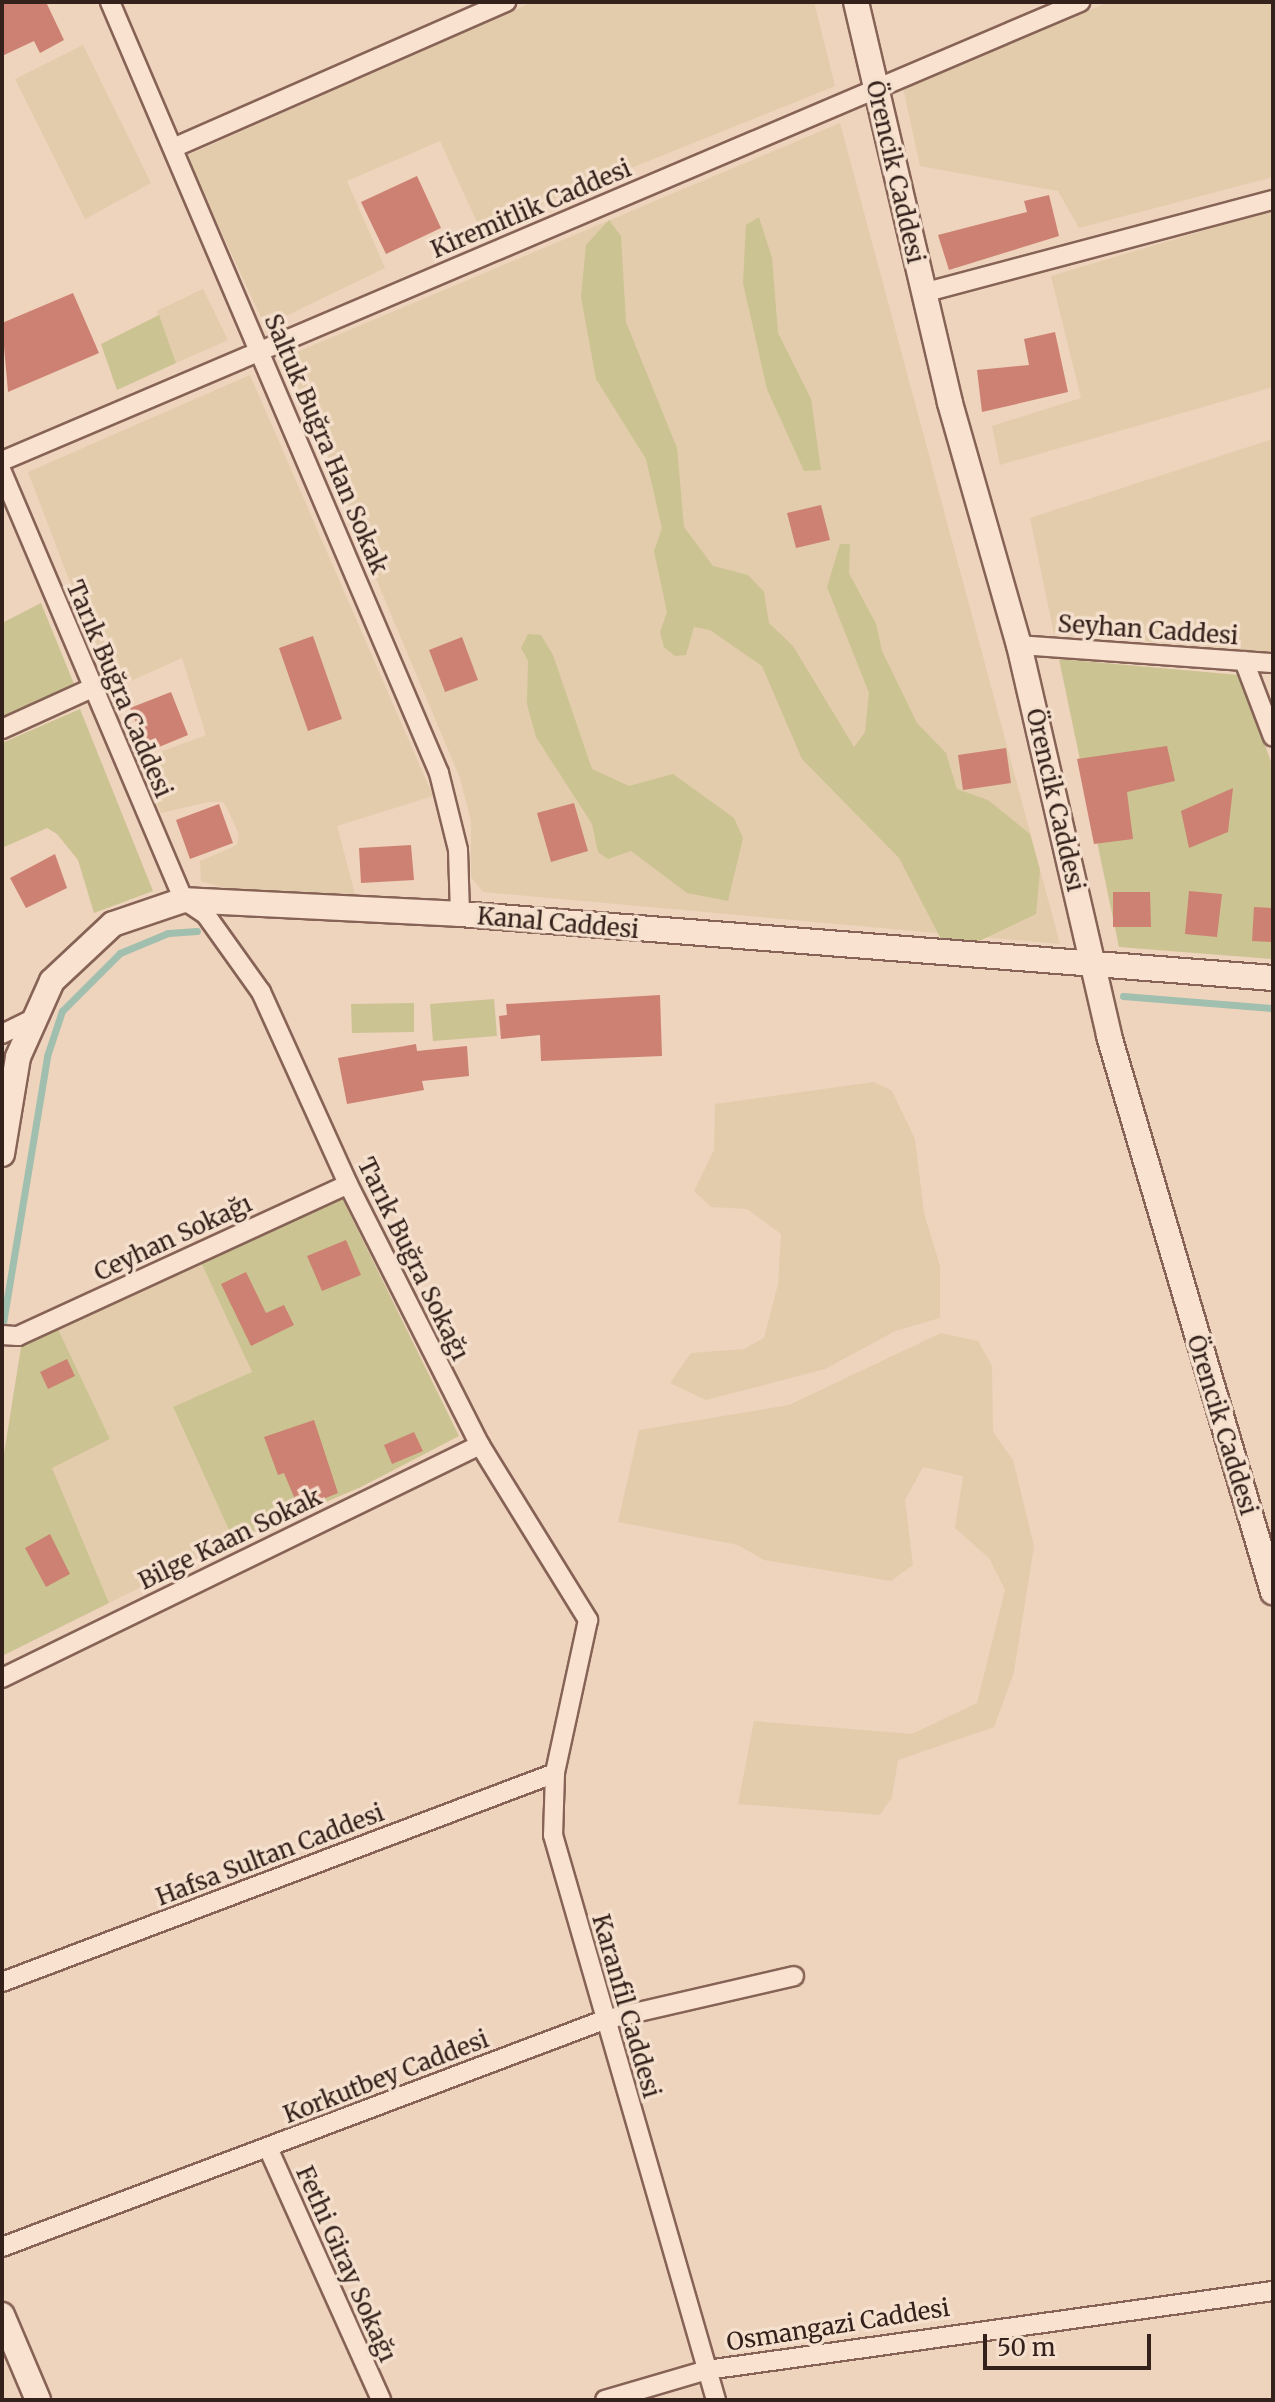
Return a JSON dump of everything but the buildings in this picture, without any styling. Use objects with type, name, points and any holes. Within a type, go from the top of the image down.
[{"type":"street","name":"Saltuk Buğra Han Sokak","points":[[110,2],[439,773],[458,850],[460,914]]},
{"type":"street","points":[[173,148],[506,2]]},
{"type":"street","name":"Örencik Caddesi","points":[[856,2],[923,293],[1019,645],[1092,962],[1273,1592]]},
{"type":"street","name":"Kiremitlik Caddesi","points":[[2,461],[874,87],[1080,2]]},
{"type":"street","points":[[923,293],[1273,200]]},
{"type":"street","name":"Tarık Buğra Caddesi","points":[[2,472],[184,900]]},
{"type":"street","name":"Seyhan Caddesi","points":[[1019,645],[1273,663]]},
{"type":"street","points":[[1244,661],[1273,737]]},
{"type":"street","points":[[2,729],[92,688]]},
{"type":"street","name":"Kanal Caddesi","points":[[2,1154],[29,1021],[52,981],[92,939],[130,914],[184,900],[460,914],[1273,978]]},
{"type":"street","name":"Tarık Buğra Sokağı","points":[[184,900],[206,915],[238,953],[348,1184],[480,1445],[588,1620]]},
{"type":"street","points":[[2,1034],[29,1021]]},
{"type":"street","name":"Ceyhan Sokağı","points":[[10,1335],[348,1184]]},
{"type":"street","name":"Bilge Kaan Sokak","points":[[2,1678],[480,1445]]},
{"type":"street","name":"Karanfil Caddesi","points":[[588,1620],[555,1773],[553,1835],[716,2400]]},
{"type":"street","name":"Hafsa Sultan Caddesi","points":[[2,1982],[555,1773]]},
{"type":"street","name":"Korkutbey Caddesi","points":[[2,2247],[604,2020],[794,1976]]},
{"type":"street","name":"Fethi Giray Sokağı","points":[[268,2148],[381,2400]]},
{"type":"street","name":"Osmangazi Caddesi","points":[[605,2400],[707,2370],[1273,2291]]},
{"type":"street","points":[[2,2315],[38,2400]]},
{"type":"shaded area","points":[[533,2],[814,2],[835,86],[480,229],[440,141],[347,181],[385,268],[265,326],[186,156]]},
{"type":"shaded area","points":[[1109,2],[1273,2],[1273,177],[1079,228],[1058,191],[920,166],[903,88]]},
{"type":"shaded area","points":[[83,45],[151,183],[85,219],[15,79]]},
{"type":"shaded area","points":[[840,123],[1060,944],[483,892],[471,877],[471,821],[460,778],[283,358]]},
{"type":"shaded area","points":[[1273,210],[1273,387],[1000,465],[992,426],[1081,398],[1051,276]]},
{"type":"shaded area","points":[[759,217],[772,258],[778,333],[811,399],[821,470],[804,471],[767,389],[743,283],[746,225]]},
{"type":"shaded area","points":[[609,220],[621,236],[626,322],[677,448],[684,527],[713,566],[748,575],[764,592],[769,623],[793,646],[854,747],[865,732],[869,693],[827,587],[840,544],[850,544],[849,573],[876,624],[882,651],[917,723],[946,753],[957,789],[988,800],[1030,834],[1040,870],[1036,914],[973,944],[944,945],[899,858],[802,759],[762,666],[710,630],[694,627],[686,655],[675,656],[664,647],[660,632],[667,612],[654,551],[662,528],[646,459],[596,379],[581,297],[586,245]]},
{"type":"shaded area","points":[[203,289],[228,340],[176,363],[157,311]]},
{"type":"shaded area","points":[[159,315],[176,363],[117,390],[101,344]]},
{"type":"shaded area","points":[[250,375],[433,796],[337,826],[355,894],[243,893],[201,881],[200,861],[237,845],[239,834],[228,810],[223,802],[208,802],[161,813],[139,760],[206,735],[182,658],[111,690],[28,472]]},
{"type":"shaded area","points":[[1273,439],[1273,652],[1054,634],[1030,518]]},
{"type":"shaded area","points":[[41,603],[74,684],[2,717],[2,623]]},
{"type":"shaded area","points":[[528,634],[541,635],[553,655],[592,769],[629,786],[673,774],[734,818],[743,838],[728,901],[687,893],[631,851],[608,859],[598,852],[592,824],[536,737],[527,704],[528,661],[521,648]]},
{"type":"shaded area","points":[[1059,659],[1239,675],[1273,767],[1273,959],[1119,947]]},
{"type":"shaded area","points":[[80,709],[153,891],[94,913],[78,860],[57,834],[47,828],[2,848],[2,743]]},
{"type":"shaded area","points":[[494,999],[497,1036],[433,1041],[430,1004]]},
{"type":"shaded area","points":[[414,1003],[414,1032],[352,1033],[351,1004]]},
{"type":"shaded area","points":[[874,1082],[892,1091],[915,1139],[924,1213],[940,1266],[940,1318],[895,1331],[825,1369],[706,1400],[670,1383],[691,1353],[744,1349],[764,1338],[778,1284],[781,1234],[747,1209],[711,1207],[694,1191],[714,1150],[715,1104]]},
{"type":"shaded area","points":[[341,1196],[459,1436],[361,1487],[234,1541],[173,1407],[252,1372],[199,1258]]},
{"type":"shaded area","points":[[199,1258],[252,1372],[173,1408],[234,1541],[109,1603],[51,1468],[110,1439],[57,1327]]},
{"type":"shaded area","points":[[57,1327],[110,1439],[52,1468],[109,1603],[2,1656],[2,1466],[22,1341]]},
{"type":"shaded area","points":[[941,1333],[978,1341],[992,1366],[993,1432],[1013,1460],[1034,1546],[1014,1672],[994,1727],[898,1760],[892,1797],[880,1815],[738,1804],[754,1721],[912,1734],[977,1703],[1005,1590],[989,1558],[955,1528],[963,1476],[923,1467],[905,1500],[913,1565],[891,1581],[764,1560],[738,1545],[618,1522],[639,1430],[789,1405]]},
{"type":"waterway","points":[[2,1329],[47,1056],[62,1011],[120,953],[168,933],[197,931]]},
{"type":"waterway","points":[[1123,996],[1273,1008]]}]
